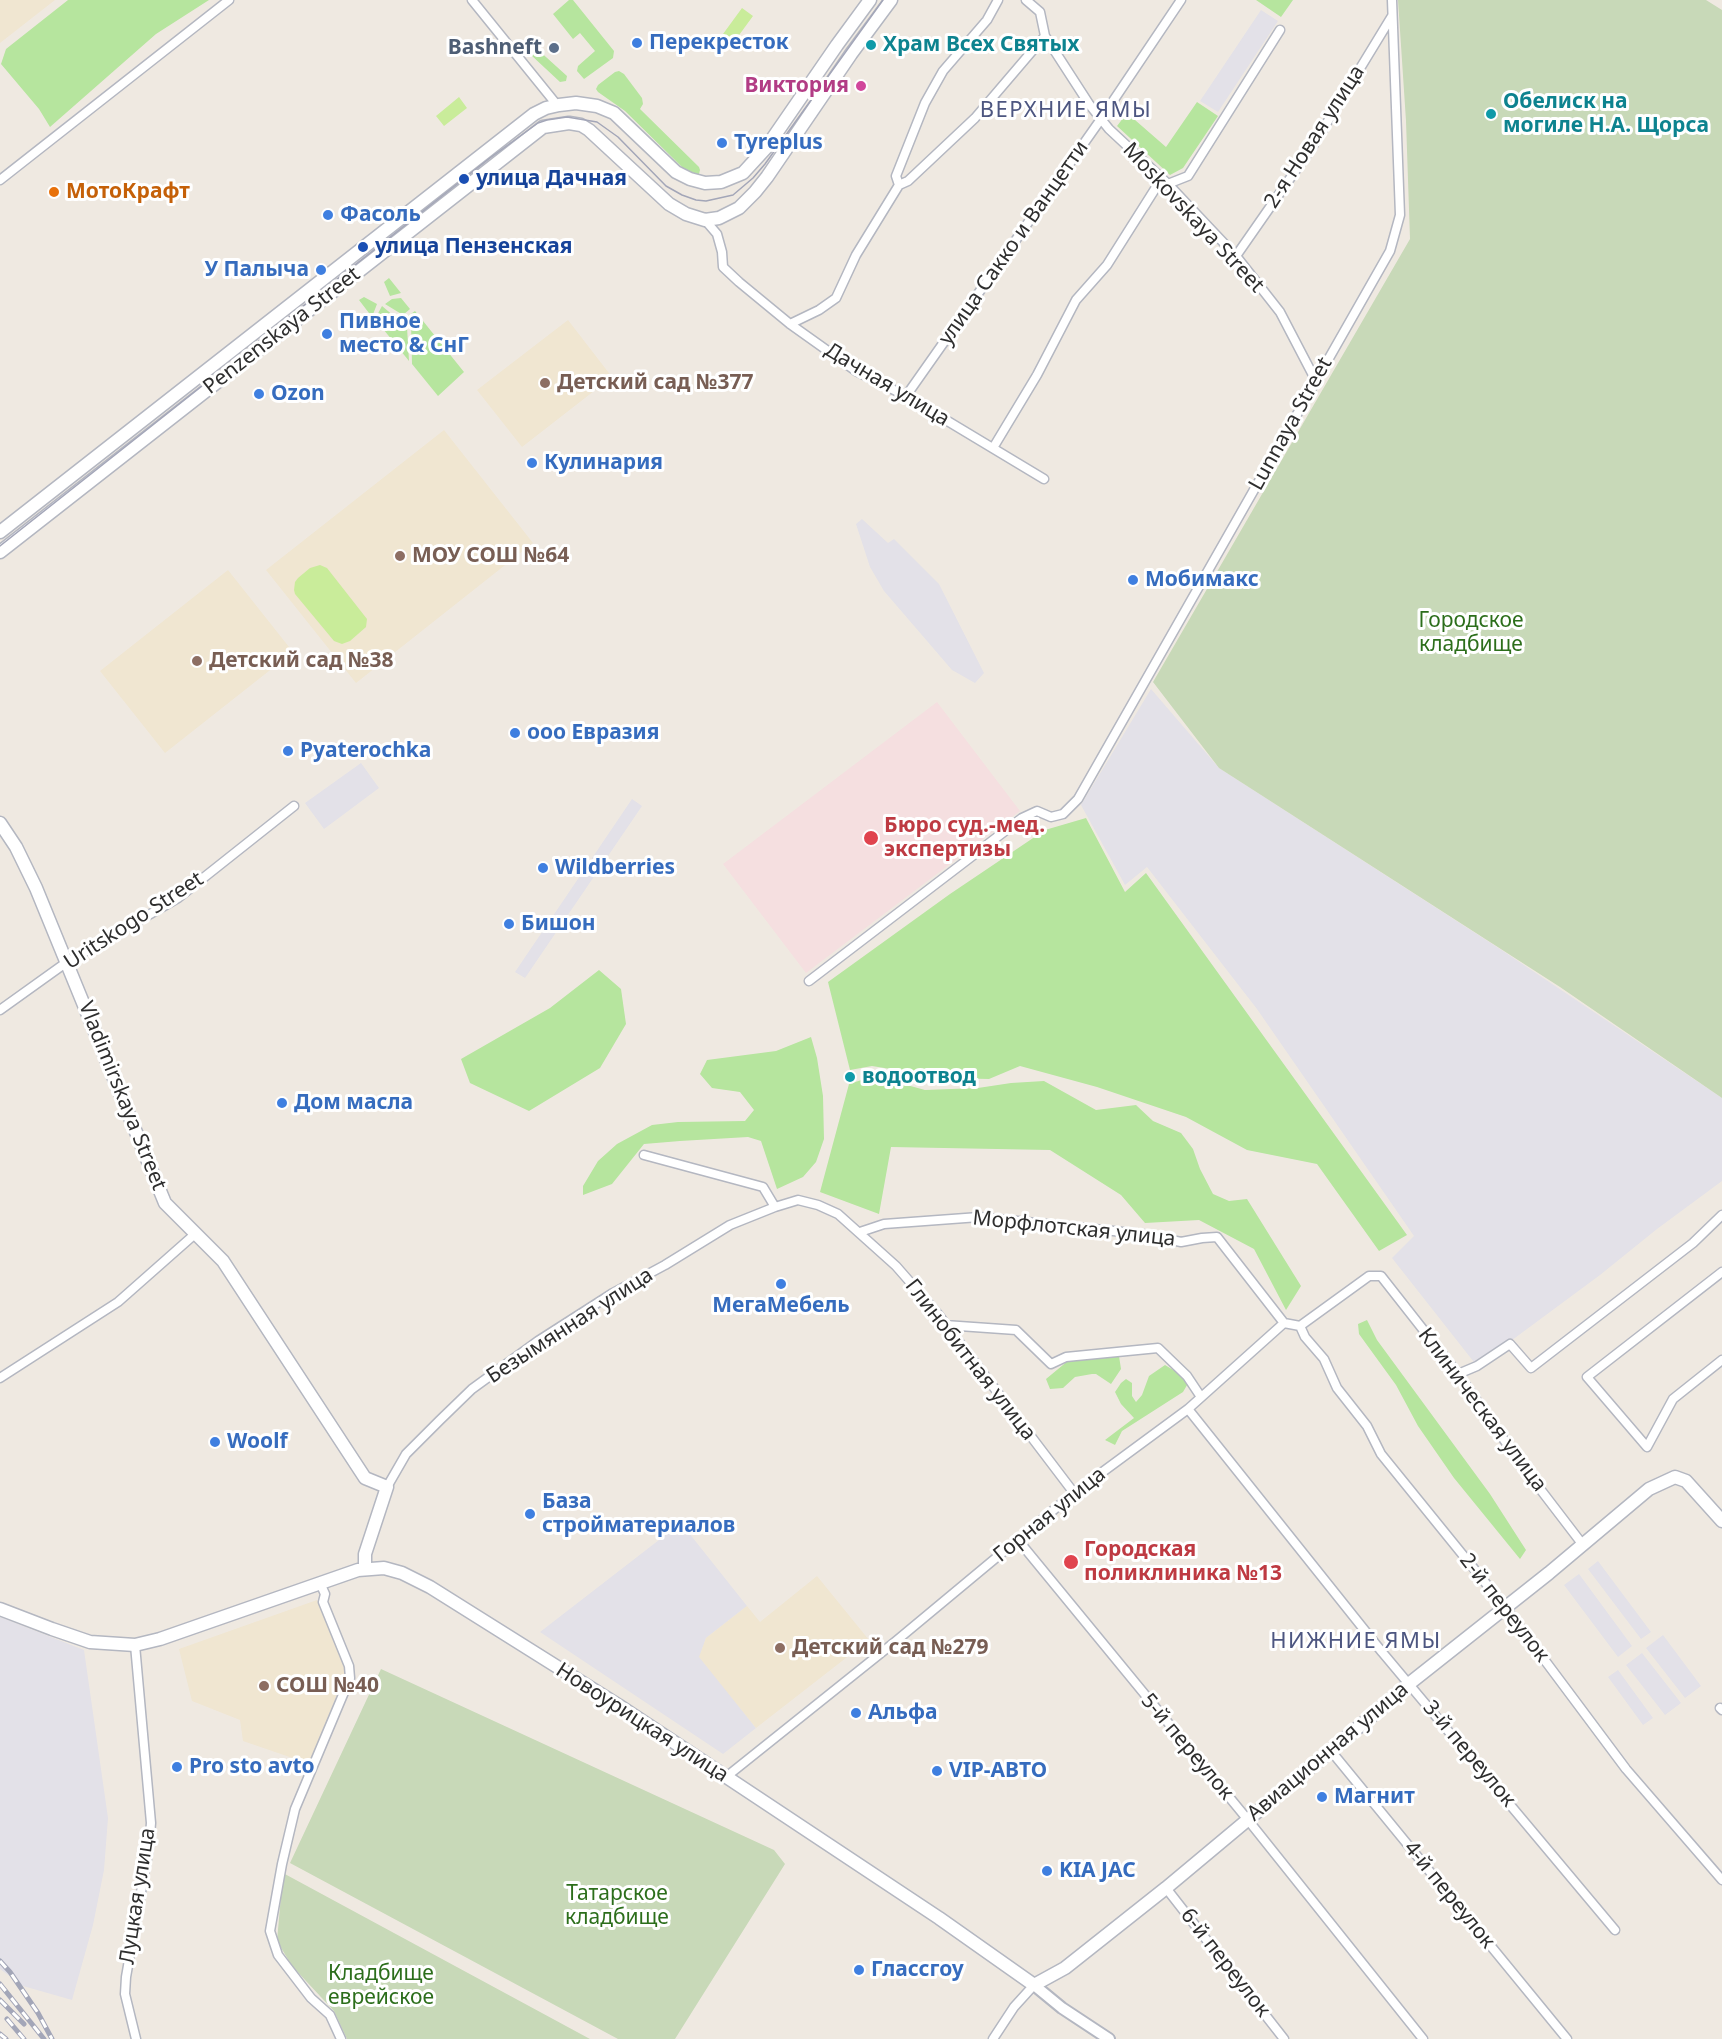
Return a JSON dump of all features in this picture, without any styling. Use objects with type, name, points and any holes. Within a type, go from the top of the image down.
[{"type":"main road","points":[[870,0],[766,148],[743,173],[732,178],[705,183],[690,179],[676,172],[614,113],[586,104],[560,104],[568,123],[581,125],[596,135],[676,210],[705,220],[719,218],[739,208],[755,192],[891,0]]},
{"type":"main road","name":"Penzenskaya Street","points":[[0,532],[534,114],[560,104]]},
{"type":"main road","name":"Penzenskaya Street","points":[[0,552],[538,131],[550,124],[568,123]]},
{"type":"main road","name":"Vladimirskaya Street","points":[[0,823],[16,847],[36,888],[165,1203],[223,1261],[365,1478],[387,1487]]},
{"type":"main road","name":"Авиационная улица","points":[[1034,1985],[1065,1968],[1166,1888],[1410,1683],[1583,1545],[1649,1489],[1675,1477],[1686,1481],[1722,1521]]},
{"type":"main road","name":"Безымянная улица","points":[[365,1569],[365,1554],[387,1487]]},
{"type":"main road","name":"Новоурицкая улица","points":[[0,1609],[90,1642],[135,1645],[170,1636],[365,1569],[384,1568],[402,1573],[430,1587],[618,1705],[939,1918],[1034,1985]]},
{"type":"street","points":[[0,180],[229,0]]},
{"type":"street","points":[[472,0],[560,104]]},
{"type":"street","points":[[899,184],[896,176],[925,103],[943,71],[987,20],[998,0]]},
{"type":"street","name":"Moskovskaya Street","points":[[1026,0],[1040,12],[1045,36],[1089,104],[1109,129],[1168,184],[1236,256],[1280,312],[1316,381]]},
{"type":"street","name":"улица Сакко и Ванцетти","points":[[906,396],[1101,119],[1181,0]]},
{"type":"street","name":"Lunnaya Street","points":[[809,981],[1022,818],[1037,811],[1051,817],[1063,814],[1078,799],[1390,251],[1400,215],[1392,0]]},
{"type":"street","name":"2-я Новая улица","points":[[1236,256],[1314,144],[1392,16]]},
{"type":"street","points":[[993,448],[1037,375],[1076,300],[1107,265],[1155,189],[1188,176],[1280,30]]},
{"type":"street","points":[[790,324],[819,310],[836,298],[856,255],[899,184],[908,182],[975,118],[1045,36]]},
{"type":"street","name":"Дачная улица","points":[[705,220],[717,234],[723,267],[790,324],[856,371],[906,396],[1044,479]]},
{"type":"street","name":"Uritskogo Street","points":[[0,1010],[67,962],[178,898],[294,806]]},
{"type":"street","points":[[644,1155],[763,1187],[775,1207]]},
{"type":"street","name":"Безымянная улица","points":[[387,1487],[406,1454],[472,1389],[538,1341],[613,1293],[665,1265],[730,1225],[798,1200],[818,1205],[838,1214],[860,1232]]},
{"type":"street","points":[[1458,1374],[1477,1366],[1510,1344],[1532,1368],[1692,1243],[1722,1215]]},
{"type":"street","name":"Морфлотская улица","points":[[860,1232],[884,1224],[979,1217],[1142,1234],[1180,1242],[1217,1237],[1284,1323]]},
{"type":"street","name":"Глинобитная улица","points":[[860,1232],[896,1266],[945,1325],[1074,1493]]},
{"type":"street","points":[[0,1378],[118,1302],[195,1233]]},
{"type":"street","points":[[1722,1272],[1587,1377],[1647,1447],[1673,1399],[1722,1360]]},
{"type":"street","name":"Клиническая улица","points":[[1300,1326],[1369,1276],[1381,1276],[1458,1374],[1521,1464],[1583,1545]]},
{"type":"street","points":[[1284,1323],[1300,1326]]},
{"type":"street","name":"Горная улица","points":[[726,1777],[896,1641],[1074,1493],[1188,1408],[1284,1323]]},
{"type":"street","points":[[945,1325],[1016,1330],[1052,1364],[1066,1357],[1158,1348],[1187,1376],[1201,1397]]},
{"type":"street","name":"2-й переулок","points":[[1300,1326],[1305,1337],[1324,1359],[1337,1388],[1367,1426],[1381,1454],[1505,1607],[1626,1769],[1722,1880]]},
{"type":"street","name":"3-й переулок","points":[[1188,1408],[1382,1652],[1615,1930]]},
{"type":"street","name":"5-й переулок","points":[[1017,1540],[1248,1820],[1423,2039]]},
{"type":"street","points":[[320,1583],[325,1594],[323,1602],[349,1666],[350,1678],[295,1809],[270,1931],[278,1955],[311,1998],[330,2015],[341,2039]]},
{"type":"street","name":"Луцкая улица","points":[[135,1645],[151,1823],[126,1977],[125,1994],[136,2039]]},
{"type":"street","name":"4-й переулок","points":[[1331,1751],[1567,2039]]},
{"type":"street","name":"6-й переулок","points":[[1166,1888],[1284,2039]]},
{"type":"street","name":"Авиационная улица","points":[[993,2039],[1014,2007],[1034,1985]]},
{"type":"street","name":"Новоурицкая улица","points":[[1034,1985],[1062,2008],[1109,2039]]},
{"type":"shaded area","points":[[0,0],[55,0],[0,43]]},
{"type":"shaded area","points":[[1261,10],[1278,21],[1218,112],[1200,101]]},
{"type":"shaded area","name":"Детский сад №377","points":[[568,320],[612,377],[522,447],[477,390]]},
{"type":"shaded area","name":"МОУ СОШ №64","points":[[444,430],[533,543],[356,683],[266,570]]},
{"type":"shaded area","points":[[862,519],[888,543],[894,539],[939,584],[984,673],[975,683],[952,670],[884,591],[870,567],[856,524]]},
{"type":"shaded area","name":"Детский сад №38","points":[[228,570],[293,652],[165,753],[100,671]]},
{"type":"shaded area","points":[[1151,689],[1219,768],[1500,949],[1722,1098],[1722,1181],[1477,1366],[1392,1258],[1414,1236],[1257,1009],[1147,867],[1125,885],[1081,805]]},
{"type":"shaded area","name":"Бюро суд.-мед. экспертизы","points":[[937,702],[1020,811],[806,973],[723,864]]},
{"type":"shaded area","points":[[361,763],[379,788],[324,829],[305,803]]},
{"type":"shaded area","points":[[632,799],[642,806],[525,978],[515,972]]},
{"type":"shaded area","points":[[681,1523],[747,1606],[706,1638],[700,1657],[756,1728],[723,1754],[540,1632]]},
{"type":"shaded area","points":[[1598,1561],[1651,1632],[1641,1639],[1588,1569]]},
{"type":"shaded area","points":[[1579,1574],[1632,1646],[1618,1657],[1564,1585]]},
{"type":"shaded area","name":"Детский сад №279","points":[[817,1576],[869,1640],[756,1728],[699,1657],[706,1638],[747,1606],[760,1622]]},
{"type":"shaded area","name":"СОШ №40","points":[[317,1600],[346,1671],[310,1764],[243,1741],[240,1720],[192,1701],[179,1649]]},
{"type":"shaded area","points":[[0,1617],[84,1650],[108,1818],[104,1870],[93,1925],[72,2000],[23,1986],[0,1969]]},
{"type":"shaded area","points":[[1663,1635],[1701,1686],[1685,1698],[1646,1648]]},
{"type":"shaded area","points":[[1642,1653],[1681,1703],[1665,1715],[1626,1665]]},
{"type":"shaded area","points":[[1618,1670],[1653,1718],[1643,1725],[1608,1677]]},
{"type":"green space","points":[[68,0],[209,0],[156,34],[50,127],[39,109],[1,64],[6,49]]},
{"type":"green space","points":[[569,0],[573,0],[614,51],[613,58],[584,79],[577,71],[578,66],[595,51],[580,33],[573,39],[553,14]]},
{"type":"green space","points":[[1256,0],[1293,0],[1281,17]]},
{"type":"green space","name":"Городское кладбище","points":[[1398,0],[1706,0],[1722,10],[1722,1098],[1560,987],[1219,768],[1153,682],[1410,239],[1406,121]]},
{"type":"green space","points":[[742,8],[753,16],[734,42],[723,34]]},
{"type":"green space","points":[[536,48],[567,76],[566,81],[560,82],[531,55],[531,50]]},
{"type":"green space","points":[[619,71],[624,74],[642,98],[643,104],[640,109],[699,167],[699,174],[684,169],[625,111],[598,92],[596,89],[598,85]]},
{"type":"green space","points":[[459,97],[467,108],[444,126],[436,116]]},
{"type":"green space","points":[[1197,102],[1218,116],[1183,168],[1170,175],[1117,126],[1127,113],[1166,147]]},
{"type":"green space","points":[[389,278],[401,293],[390,296],[384,282]]},
{"type":"green space","points":[[364,297],[377,304],[372,317],[359,300]]},
{"type":"green space","points":[[401,298],[410,309],[403,315],[385,304],[392,299]]},
{"type":"green space","points":[[382,306],[407,327],[409,361],[375,319]]},
{"type":"green space","points":[[415,311],[464,372],[438,396],[412,364],[411,323],[405,318]]},
{"type":"green space","points":[[320,565],[327,568],[367,619],[366,627],[350,641],[342,644],[334,641],[295,594],[295,582],[298,578],[310,568]]},
{"type":"green space","points":[[1086,818],[1125,892],[1146,873],[1407,1235],[1379,1251],[1317,1164],[1247,1150],[1186,1117],[1097,1087],[1020,1066],[989,1079],[946,1078],[872,1066],[850,1070],[828,982],[950,894],[1045,830]]},
{"type":"green space","points":[[599,970],[621,989],[626,1024],[600,1068],[529,1111],[470,1083],[461,1059],[550,1008]]},
{"type":"green space","points":[[811,1037],[823,1096],[824,1139],[816,1162],[803,1177],[777,1189],[761,1141],[748,1137],[680,1141],[644,1144],[612,1184],[583,1195],[583,1186],[598,1161],[617,1144],[652,1125],[678,1122],[745,1121],[754,1110],[740,1092],[712,1088],[700,1074],[707,1060],[776,1051]]},
{"type":"green space","points":[[874,1076],[925,1090],[978,1088],[1044,1081],[1096,1110],[1136,1105],[1153,1121],[1181,1133],[1193,1149],[1213,1194],[1229,1201],[1247,1199],[1301,1286],[1286,1310],[1254,1249],[1199,1220],[1145,1223],[1121,1195],[1050,1150],[891,1147],[879,1214],[820,1192],[849,1084]]},
{"type":"green space","points":[[1367,1320],[1377,1340],[1490,1494],[1526,1550],[1520,1559],[1454,1478],[1418,1426],[1396,1385],[1359,1334],[1358,1324]]},
{"type":"green space","points":[[1109,1351],[1119,1356],[1121,1369],[1111,1384],[1096,1374],[1092,1374],[1075,1377],[1063,1388],[1050,1389],[1046,1379],[1069,1360],[1094,1359]]},
{"type":"green space","points":[[1165,1365],[1190,1380],[1183,1392],[1122,1431],[1115,1445],[1105,1440],[1134,1418],[1121,1404],[1115,1392],[1121,1383],[1126,1379],[1132,1383],[1132,1396],[1136,1402],[1142,1395],[1149,1376]]},
{"type":"green space","name":"Татарское кладбище","points":[[381,1669],[774,1850],[785,1864],[675,2039],[618,2039],[290,1863]]},
{"type":"green space","name":"Кладбище еврейское","points":[[283,1873],[590,2039],[347,2039],[334,2011],[292,1966],[277,1941]]},
{"type":"tram line","points":[[0,546],[490,158],[538,123],[567,117],[597,122],[618,137],[666,186],[682,195],[706,201],[733,195],[765,164],[883,0]]},
{"type":"railway","points":[[0,1961],[38,2013],[52,2039]]},
{"type":"railway","points":[[0,1984],[44,2039]]},
{"type":"railway","points":[[0,2000],[24,2024]]},
{"type":"railway","points":[[7,2019],[24,2039]]},
{"type":"railway","points":[[0,2034],[6,2039]]},
{"type":"place","name":"Перекресток","points":[[637,43]]},
{"type":"place","name":"Храм Всех Святых","points":[[871,45]]},
{"type":"place","name":"Bashneft","points":[[554,48]]},
{"type":"place","name":"Виктория","points":[[861,86]]},
{"type":"place","name":"Обелиск на могиле Н.А. Щорса","points":[[1491,114]]},
{"type":"place","name":"Tyreplus","points":[[722,143]]},
{"type":"place","name":"улица Дачная","points":[[464,179]]},
{"type":"place","name":"МотоКрафт","points":[[54,192]]},
{"type":"place","name":"Фасоль","points":[[328,215]]},
{"type":"place","name":"улица Пензенская","points":[[363,247]]},
{"type":"place","name":"У Палыча","points":[[321,270]]},
{"type":"place","name":"Пивное место & СнГ","points":[[327,334]]},
{"type":"place","name":"Детский сад №377","points":[[545,383]]},
{"type":"place","name":"Ozon","points":[[259,394]]},
{"type":"place","name":"Кулинария","points":[[532,463]]},
{"type":"place","name":"МОУ СОШ №64","points":[[400,556]]},
{"type":"place","name":"Мобимакс","points":[[1133,580]]},
{"type":"place","name":"Детский сад №38","points":[[197,661]]},
{"type":"place","name":"ооо Евразия","points":[[515,733]]},
{"type":"place","name":"Pyaterochka","points":[[288,751]]},
{"type":"place","name":"Бюро суд.-мед. экспертизы","points":[[871,838]]},
{"type":"place","name":"Wildberries","points":[[543,868]]},
{"type":"place","name":"Бишон","points":[[509,924]]},
{"type":"place","name":"водоотвод","points":[[850,1077]]},
{"type":"place","name":"Дом масла","points":[[282,1103]]},
{"type":"place","name":"МегаМебель","points":[[781,1284]]},
{"type":"place","name":"Woolf","points":[[215,1442]]},
{"type":"place","name":"База стройматериалов","points":[[530,1514]]},
{"type":"place","name":"Городская поликлиника №13","points":[[1071,1562]]},
{"type":"place","name":"Детский сад №279","points":[[780,1648]]},
{"type":"place","name":"СОШ №40","points":[[264,1686]]},
{"type":"place","name":"Альфа","points":[[856,1713]]},
{"type":"place","name":"Pro sto avto","points":[[177,1767]]},
{"type":"place","name":"VIP-АВТО","points":[[937,1771]]},
{"type":"place","name":"Магнит","points":[[1322,1797]]},
{"type":"place","name":"KIA JAC","points":[[1047,1871]]},
{"type":"place","name":"Глассгоу","points":[[859,1970]]},
{"type":"district","name":"ВЕРХНИЕ ЯМЫ","points":[[1066,111]]},
{"type":"district","name":"НИЖНИЕ ЯМЫ","points":[[1356,1642]]}]
